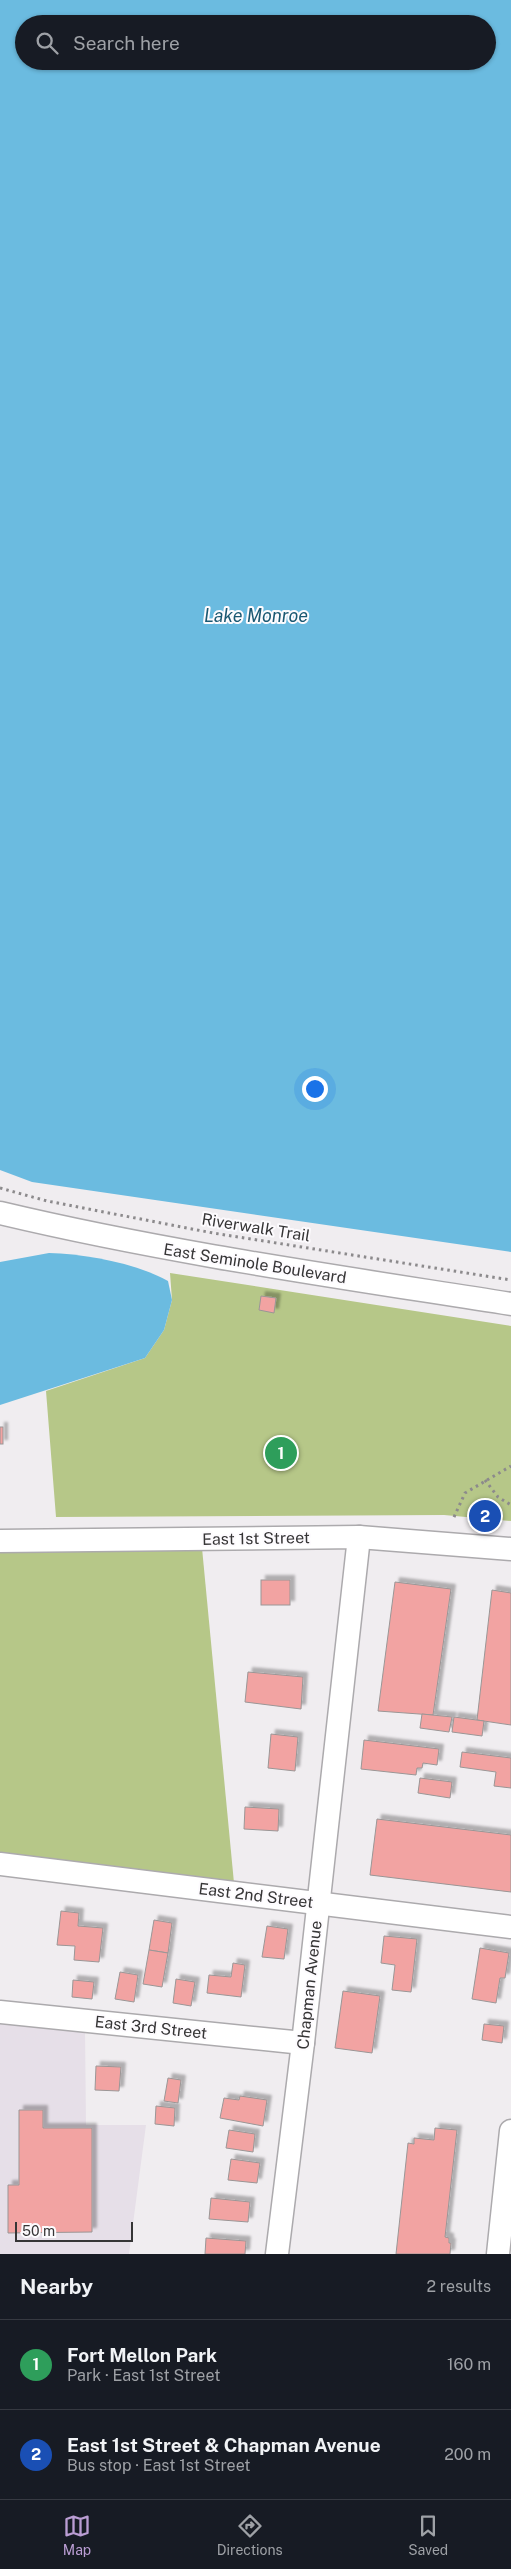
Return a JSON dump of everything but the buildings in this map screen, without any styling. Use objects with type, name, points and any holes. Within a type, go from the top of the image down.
[{"type":"street","name":"East Seminole Boulevard","points":[[0,1212],[84,1233],[166,1249],[511,1304]]},
{"type":"street","name":"East 1st Street","points":[[0,1541],[359,1537],[511,1549]]},
{"type":"street","name":"Chapman Avenue","points":[[277,2254],[303,2043],[317,1902],[359,1537]]},
{"type":"street","name":"East 2nd Street","points":[[0,1864],[511,1927]]},
{"type":"street","name":"East 3rd Street","points":[[0,2012],[303,2043]]},
{"type":"street","points":[[498,2254],[507,2207],[511,2131]]},
{"type":"path","name":"Riverwalk Trail","points":[[0,1188],[47,1201],[213,1233],[511,1280]]},
{"type":"path","points":[[454,1517],[465,1493],[511,1466]]},
{"type":"path","points":[[485,1480],[498,1497],[511,1505]]},
{"type":"shaded area","points":[[0,2021],[85,2029],[86,2125],[146,2125],[129,2254],[0,2254]]},
{"type":"green space","points":[[170,1273],[511,1326],[511,1521],[444,1515],[56,1517],[46,1391],[145,1358],[164,1330],[172,1300]]},
{"type":"green space","points":[[202,1548],[234,1883],[0,1855],[0,1550]]},
{"type":"water","name":"Lake Monroe","points":[[0,0],[511,0],[511,1252],[32,1182],[0,1170]]},
{"type":"water","points":[[49,1253],[78,1255],[126,1264],[168,1281],[172,1300],[164,1330],[145,1358],[0,1405],[0,1262]]},
{"type":"place","name":"Fort Mellon Park","points":[[281,1453]]},
{"type":"place","name":"East 1st Street & Chapman Avenue","points":[[485,1516]]}]
